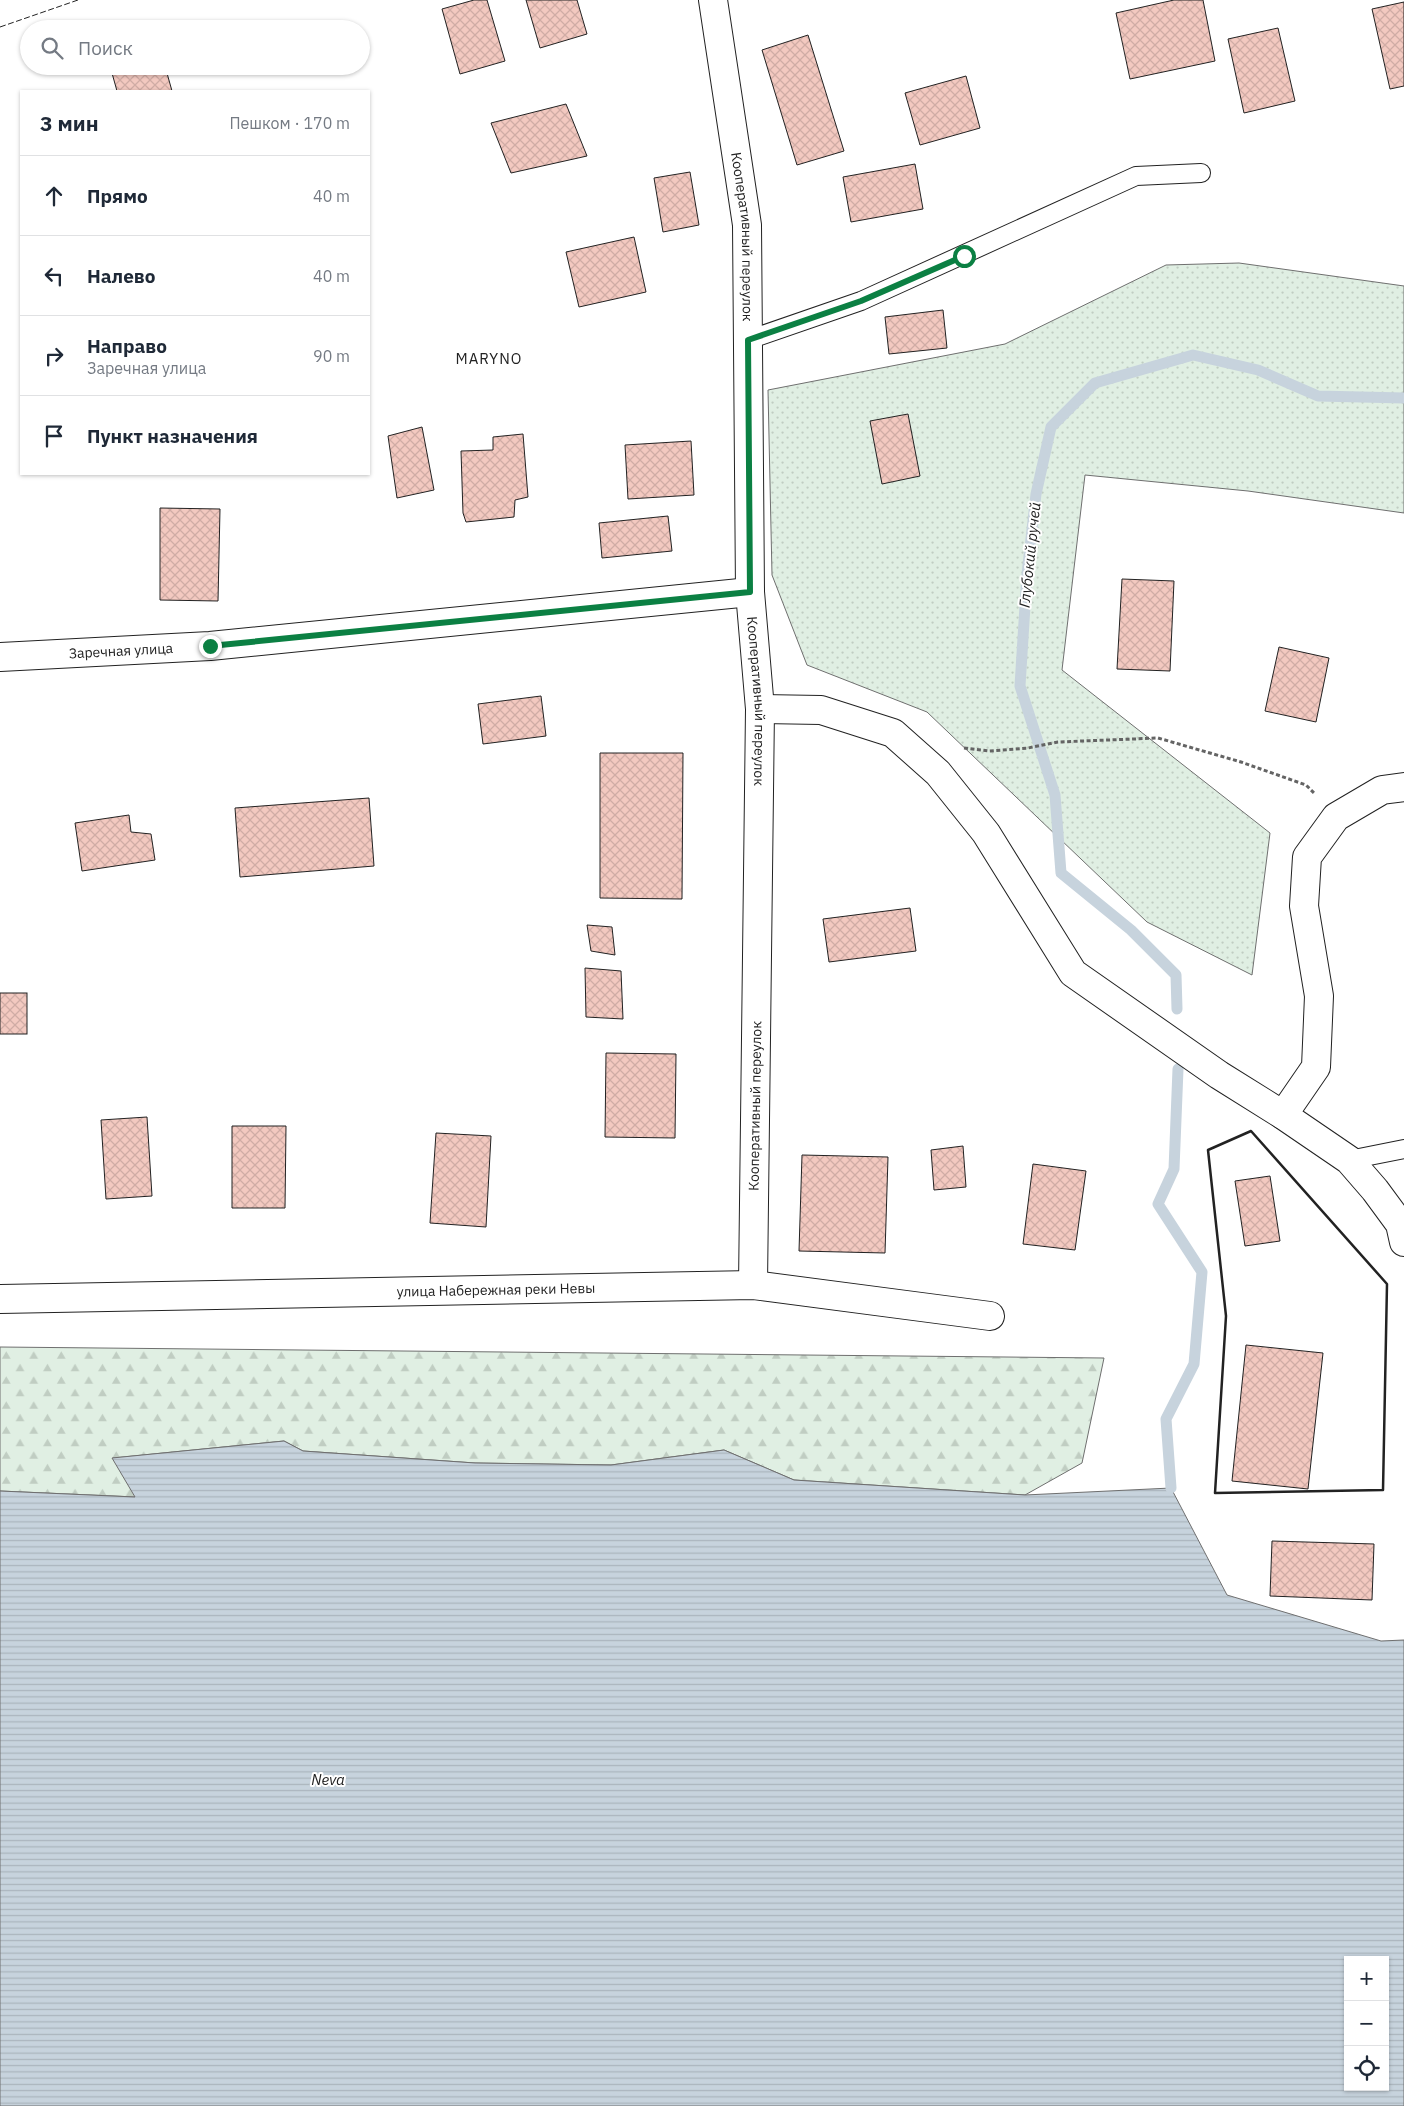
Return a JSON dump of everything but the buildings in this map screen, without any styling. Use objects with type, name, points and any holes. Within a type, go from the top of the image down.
[{"type":"street","name":"Кооперативный переулок","points":[[713,0],[747,225],[750,592],[760,709],[753,1285]]},
{"type":"street","name":"Заречная улица","points":[[0,657],[210,646],[750,592]]},
{"type":"street","points":[[760,709],[821,710],[893,732],[938,773],[986,833],[1073,973],[1219,1075],[1283,1115],[1348,1160],[1375,1190],[1400,1224],[1404,1242]]},
{"type":"street","points":[[1283,1115],[1316,1067],[1319,996],[1304,906],[1307,857],[1336,817],[1382,790],[1404,787]]},
{"type":"street","name":"улица Набережная реки Невы","points":[[0,1299],[753,1285],[990,1316]]},
{"type":"lane","points":[[748,340],[861,301],[1136,176],[1200,173]]},
{"type":"lane","points":[[1348,1160],[1404,1149]]},
{"type":"path","points":[[1028,748],[1058,742],[1158,738],[1241,762],[1306,785],[1336,817]]},
{"type":"green space","points":[[1239,263],[1404,286],[1404,513],[1248,491],[1085,475],[1062,670],[1270,833],[1252,975],[1147,922],[927,712],[807,665],[772,575],[768,390],[1005,344],[1166,265]]},
{"type":"green space","points":[[0,1347],[1104,1358],[1082,1463],[1025,1495],[794,1480],[724,1450],[611,1465],[475,1463],[303,1451],[284,1441],[113,1458],[136,1497],[0,1491]]},
{"type":"water","name":"Neva","points":[[284,1441],[303,1451],[475,1463],[611,1465],[724,1450],[794,1480],[1025,1495],[1171,1488],[1227,1595],[1381,1641],[1404,1640],[1404,2106],[0,2106],[0,1491],[135,1497],[112,1458]]},
{"type":"waterway","name":"Глубокий ручей","points":[[1177,1009],[1176,975],[1131,930],[1061,873],[1055,795],[1020,686],[1027,574],[1036,494],[1051,427],[1095,383],[1193,355],[1258,370],[1318,396],[1404,398]]},
{"type":"waterway","name":"Глубокий ручей","points":[[1171,1488],[1166,1419],[1194,1364],[1202,1272],[1158,1204],[1174,1169],[1178,1069]]},
{"type":"fence","points":[[20,20],[78,0]]},
{"type":"fence","points":[[0,27],[20,20]]},
{"type":"wall","points":[[1251,1131],[1387,1284],[1383,1490],[1215,1493],[1226,1316],[1208,1150],[1251,1131]]},
{"type":"district","name":"MARYNO","points":[[489,359]]},
{"type":"route","points":[[210,646],[750,592],[748,340],[861,301],[964,256]]}]
